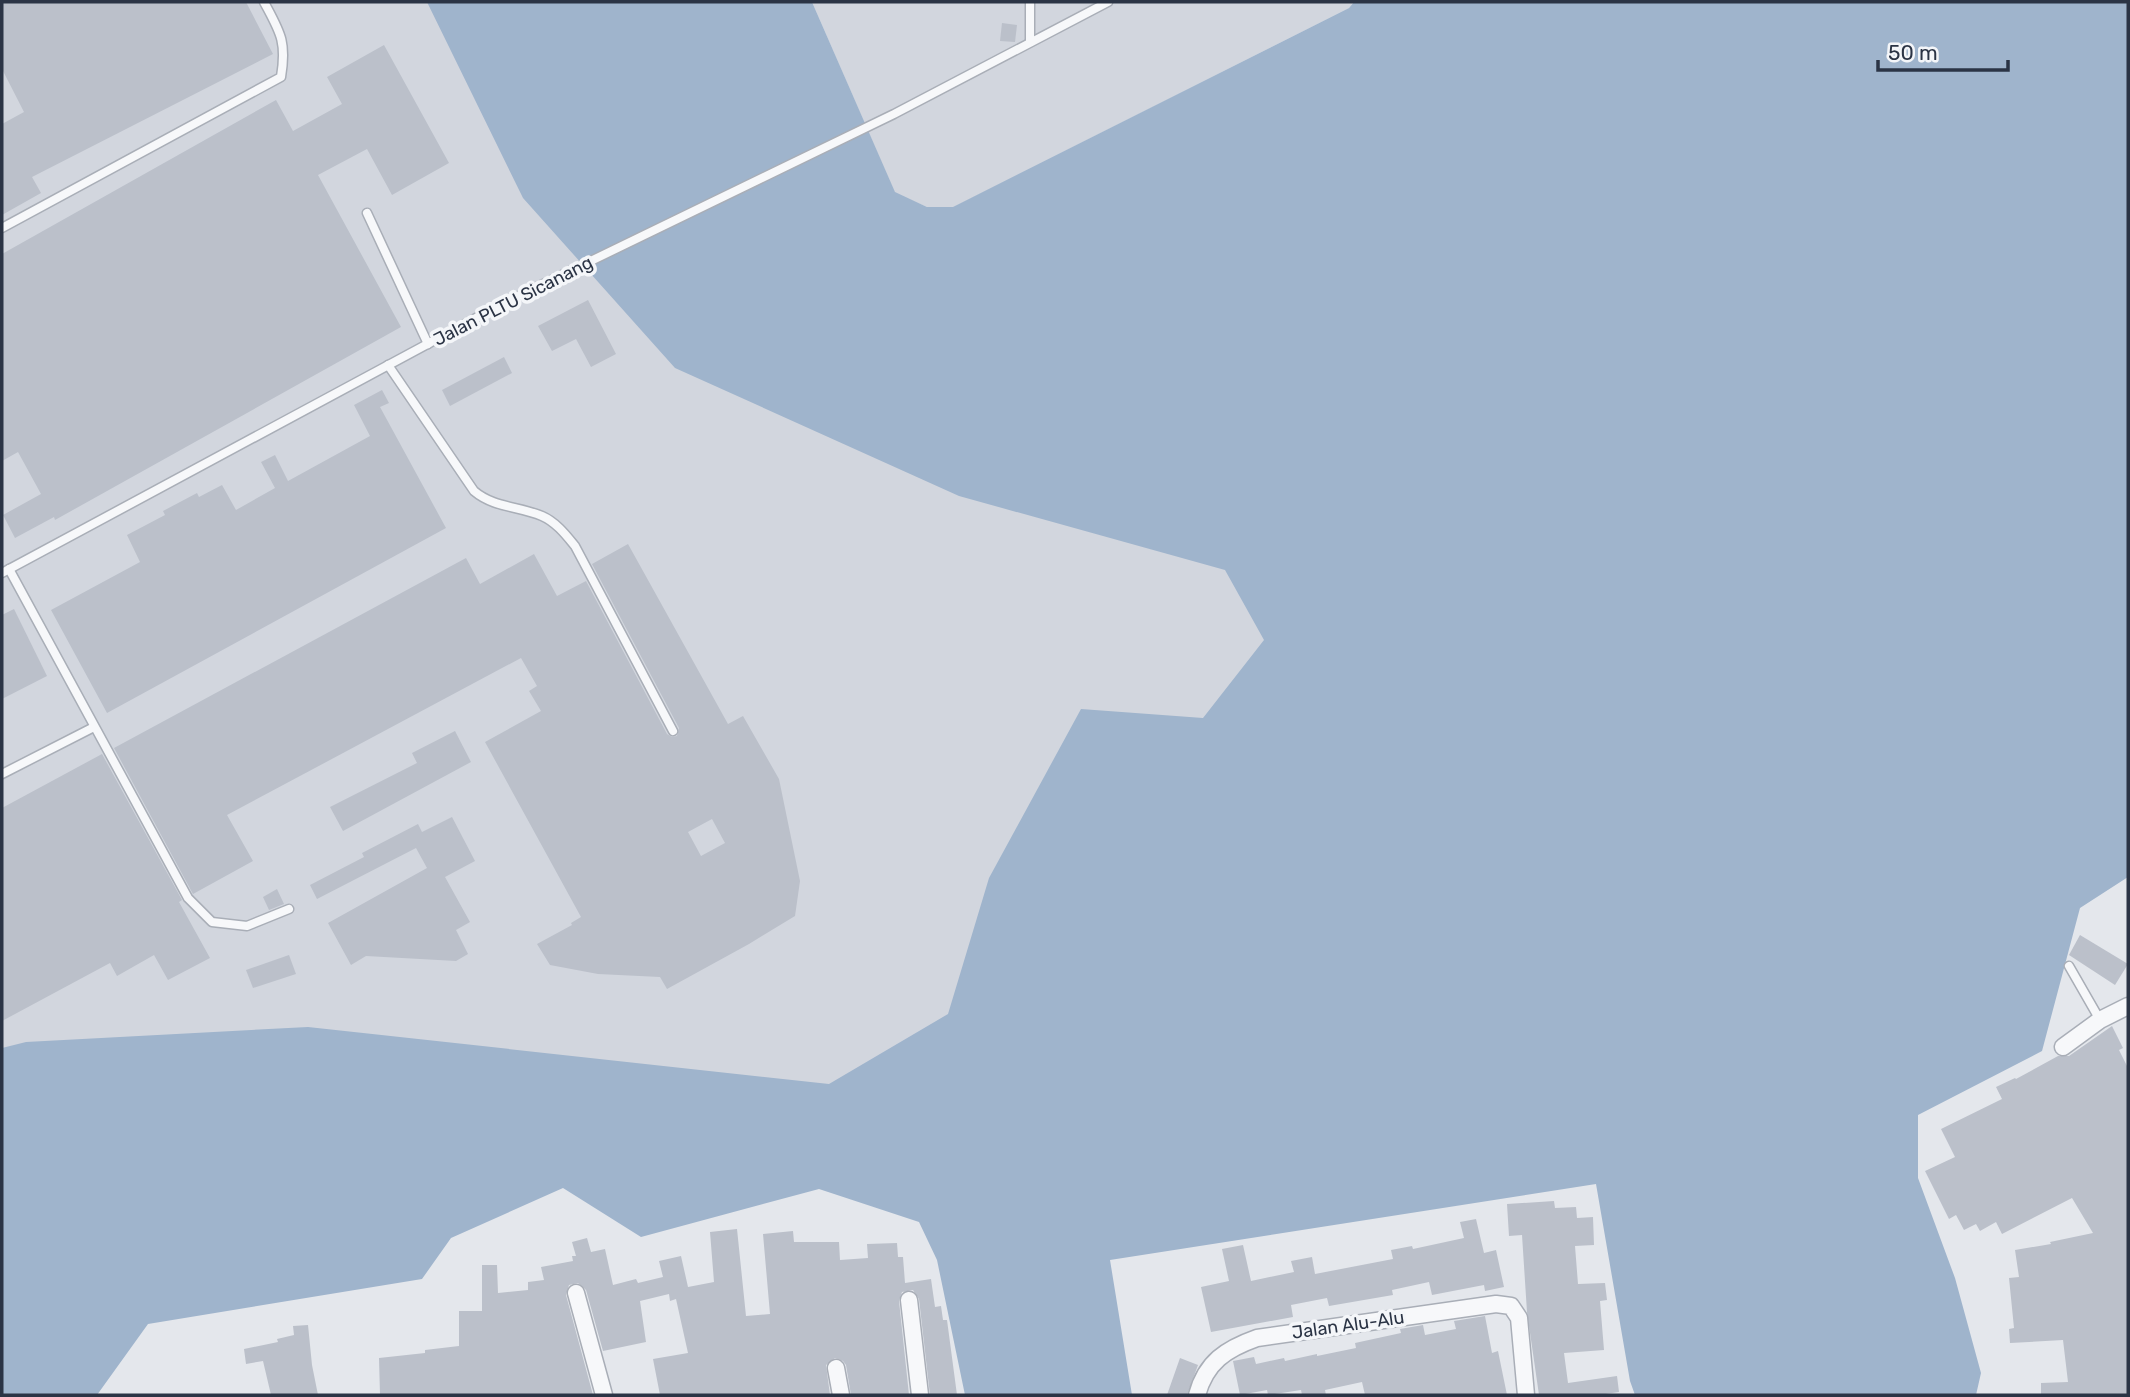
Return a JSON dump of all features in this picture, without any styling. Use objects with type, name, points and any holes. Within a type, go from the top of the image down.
[{"type":"street","points":[[2063,1047],[2100,1020],[2128,1006]]},
{"type":"street","points":[[576,1293],[604,1395]]},
{"type":"street","points":[[909,1300],[920,1395]]},
{"type":"street","name":"Jalan Alu-Alu","points":[[1197,1395],[1218,1357],[1235,1346],[1256,1338],[1496,1304],[1511,1306],[1519,1318],[1526,1395]]},
{"type":"street","points":[[836,1368],[841,1395]]},
{"type":"lane","points":[[2,228],[281,76],[284,57],[282,36],[264,2]]},
{"type":"lane","points":[[1030,41],[1031,2]]},
{"type":"lane","name":"Jalan PLTU Sicanang","points":[[6,571],[500,305],[894,114],[1108,2]]},
{"type":"lane","points":[[367,213],[428,344]]},
{"type":"lane","points":[[388,365],[474,491],[494,503],[543,516],[560,529],[575,546],[673,731]]},
{"type":"lane","points":[[6,571],[188,898],[212,922],[247,926],[289,909]]},
{"type":"lane","points":[[2,774],[94,727]]},
{"type":"lane","points":[[2069,966],[2100,1020]]},
{"type":"shaded area","points":[[2,2],[515,2],[1251,537],[1314,661],[970,1039],[786,1123],[2,1130]]},
{"type":"shaded area","points":[[812,2],[1354,2],[1349,8],[954,207],[927,207],[895,193]]},
{"type":"water","points":[[427,2],[812,2],[895,192],[927,207],[953,207],[1349,8],[1354,2],[2128,2],[2128,877],[2080,908],[2042,1051],[1918,1115],[1918,1178],[1955,1278],[1981,1373],[1976,1395],[1635,1395],[1630,1381],[1596,1184],[1110,1260],[1132,1395],[965,1395],[937,1260],[919,1222],[819,1189],[641,1237],[563,1188],[451,1238],[422,1279],[148,1324],[97,1395],[2,1395],[2,1048],[26,1042],[308,1027],[829,1084],[948,1014],[989,878],[1081,709],[1203,718],[1264,640],[1225,570],[959,496],[675,368],[523,198]]},
{"type":"building","points":[[2,2],[246,2],[273,54],[32,177],[41,193],[2,215],[2,124],[24,112],[2,69]]},
{"type":"building","points":[[1002,23],[1017,25],[1015,42],[1000,41]]},
{"type":"building","points":[[384,45],[449,163],[392,195],[367,149],[318,175],[401,327],[55,520],[54,517],[15,538],[3,515],[41,494],[18,452],[2,461],[2,254],[276,100],[293,131],[342,104],[327,77]]},
{"type":"building","points":[[588,300],[616,354],[591,367],[576,339],[552,351],[538,326]]},
{"type":"building","points":[[504,357],[512,373],[450,406],[442,390]]},
{"type":"building","points":[[382,390],[389,403],[380,407],[446,528],[107,713],[51,610],[140,562],[127,535],[165,515],[163,511],[197,493],[199,497],[222,485],[236,510],[275,488],[261,462],[275,455],[288,481],[370,436],[354,405]]},
{"type":"building","points":[[628,544],[728,724],[743,716],[779,779],[800,881],[795,916],[667,989],[660,977],[598,974],[550,965],[537,944],[572,925],[571,923],[581,917],[485,742],[541,711],[529,691],[537,686],[521,658],[227,815],[253,861],[193,894],[114,748],[466,558],[480,584],[534,554],[557,596],[586,581],[667,734],[677,736],[679,728],[592,564]],"holes":[[[712,819],[725,843],[701,856],[688,832]]]},
{"type":"building","points":[[14,609],[47,676],[2,699],[2,615]]},
{"type":"building","points":[[455,731],[471,762],[343,831],[330,807],[417,763],[412,753]]},
{"type":"building","points":[[102,754],[182,900],[179,902],[210,958],[168,980],[154,955],[117,976],[110,963],[2,1021],[2,808]]},
{"type":"building","points":[[452,817],[475,861],[445,877],[470,922],[456,930],[468,954],[456,961],[366,956],[351,965],[328,923],[427,868],[416,848],[317,899],[310,885],[364,857],[362,853],[418,824],[422,832]]},
{"type":"building","points":[[277,889],[284,904],[269,910],[263,897]]},
{"type":"building","points":[[2080,935],[2128,964],[2115,985],[2069,955]]},
{"type":"building","points":[[289,955],[296,974],[253,988],[246,970]]},
{"type":"building","points":[[2112,1026],[2123,1048],[2119,1050],[2128,1068],[2128,1395],[2041,1395],[2041,1383],[2068,1382],[2063,1340],[2010,1343],[2009,1329],[2014,1328],[2009,1278],[2019,1277],[2015,1250],[2093,1233],[2072,1198],[2002,1234],[1996,1222],[1980,1231],[1976,1224],[1964,1230],[1956,1215],[1949,1219],[1925,1171],[1955,1157],[1941,1129],[2002,1099],[1996,1087],[2058,1056],[2069,1056]]},
{"type":"building","points":[[1554,1201],[1555,1208],[1576,1207],[1577,1218],[1593,1217],[1594,1245],[1575,1246],[1578,1284],[1605,1283],[1607,1300],[1600,1301],[1604,1350],[1564,1353],[1568,1383],[1617,1376],[1619,1392],[1599,1395],[1539,1395],[1527,1312],[1522,1235],[1509,1236],[1507,1204]]},
{"type":"building","points":[[1476,1219],[1484,1253],[1496,1250],[1504,1287],[1485,1291],[1484,1285],[1432,1295],[1429,1282],[1392,1290],[1393,1295],[1329,1306],[1327,1298],[1291,1305],[1293,1317],[1211,1332],[1201,1287],[1229,1281],[1222,1249],[1243,1245],[1251,1281],[1294,1272],[1291,1261],[1312,1257],[1315,1274],[1393,1259],[1391,1250],[1412,1246],[1413,1249],[1464,1238],[1460,1222]]},
{"type":"building","points":[[737,1229],[746,1316],[770,1314],[763,1234],[793,1231],[794,1242],[839,1242],[840,1260],[868,1258],[867,1244],[897,1243],[898,1257],[903,1257],[905,1283],[931,1279],[935,1307],[941,1306],[943,1320],[947,1320],[957,1395],[930,1395],[919,1299],[913,1290],[902,1292],[899,1301],[909,1395],[851,1395],[846,1365],[835,1358],[826,1365],[830,1395],[660,1395],[653,1359],[688,1353],[676,1299],[670,1301],[669,1294],[640,1301],[646,1342],[603,1351],[586,1290],[578,1283],[569,1285],[566,1295],[593,1395],[380,1395],[379,1358],[459,1346],[459,1311],[482,1311],[482,1265],[497,1265],[498,1293],[528,1290],[528,1282],[544,1280],[541,1267],[573,1261],[572,1256],[576,1256],[572,1242],[587,1238],[591,1252],[605,1249],[613,1285],[636,1279],[638,1283],[663,1277],[659,1261],[681,1256],[688,1287],[714,1282],[710,1232]]},
{"type":"building","points":[[1485,1316],[1492,1353],[1498,1351],[1507,1395],[1365,1395],[1362,1382],[1325,1390],[1326,1395],[1302,1395],[1301,1390],[1268,1395],[1267,1390],[1240,1395],[1233,1361],[1254,1357],[1256,1364],[1284,1358],[1285,1361],[1317,1356],[1356,1348],[1355,1343],[1401,1333],[1400,1329],[1423,1325],[1425,1335],[1456,1329],[1454,1321]]},
{"type":"building","points":[[308,1325],[318,1395],[271,1395],[263,1361],[246,1364],[244,1349],[278,1342],[277,1339],[294,1335],[293,1326]]},
{"type":"building","points":[[1180,1358],[1198,1365],[1187,1395],[1167,1395]]}]
